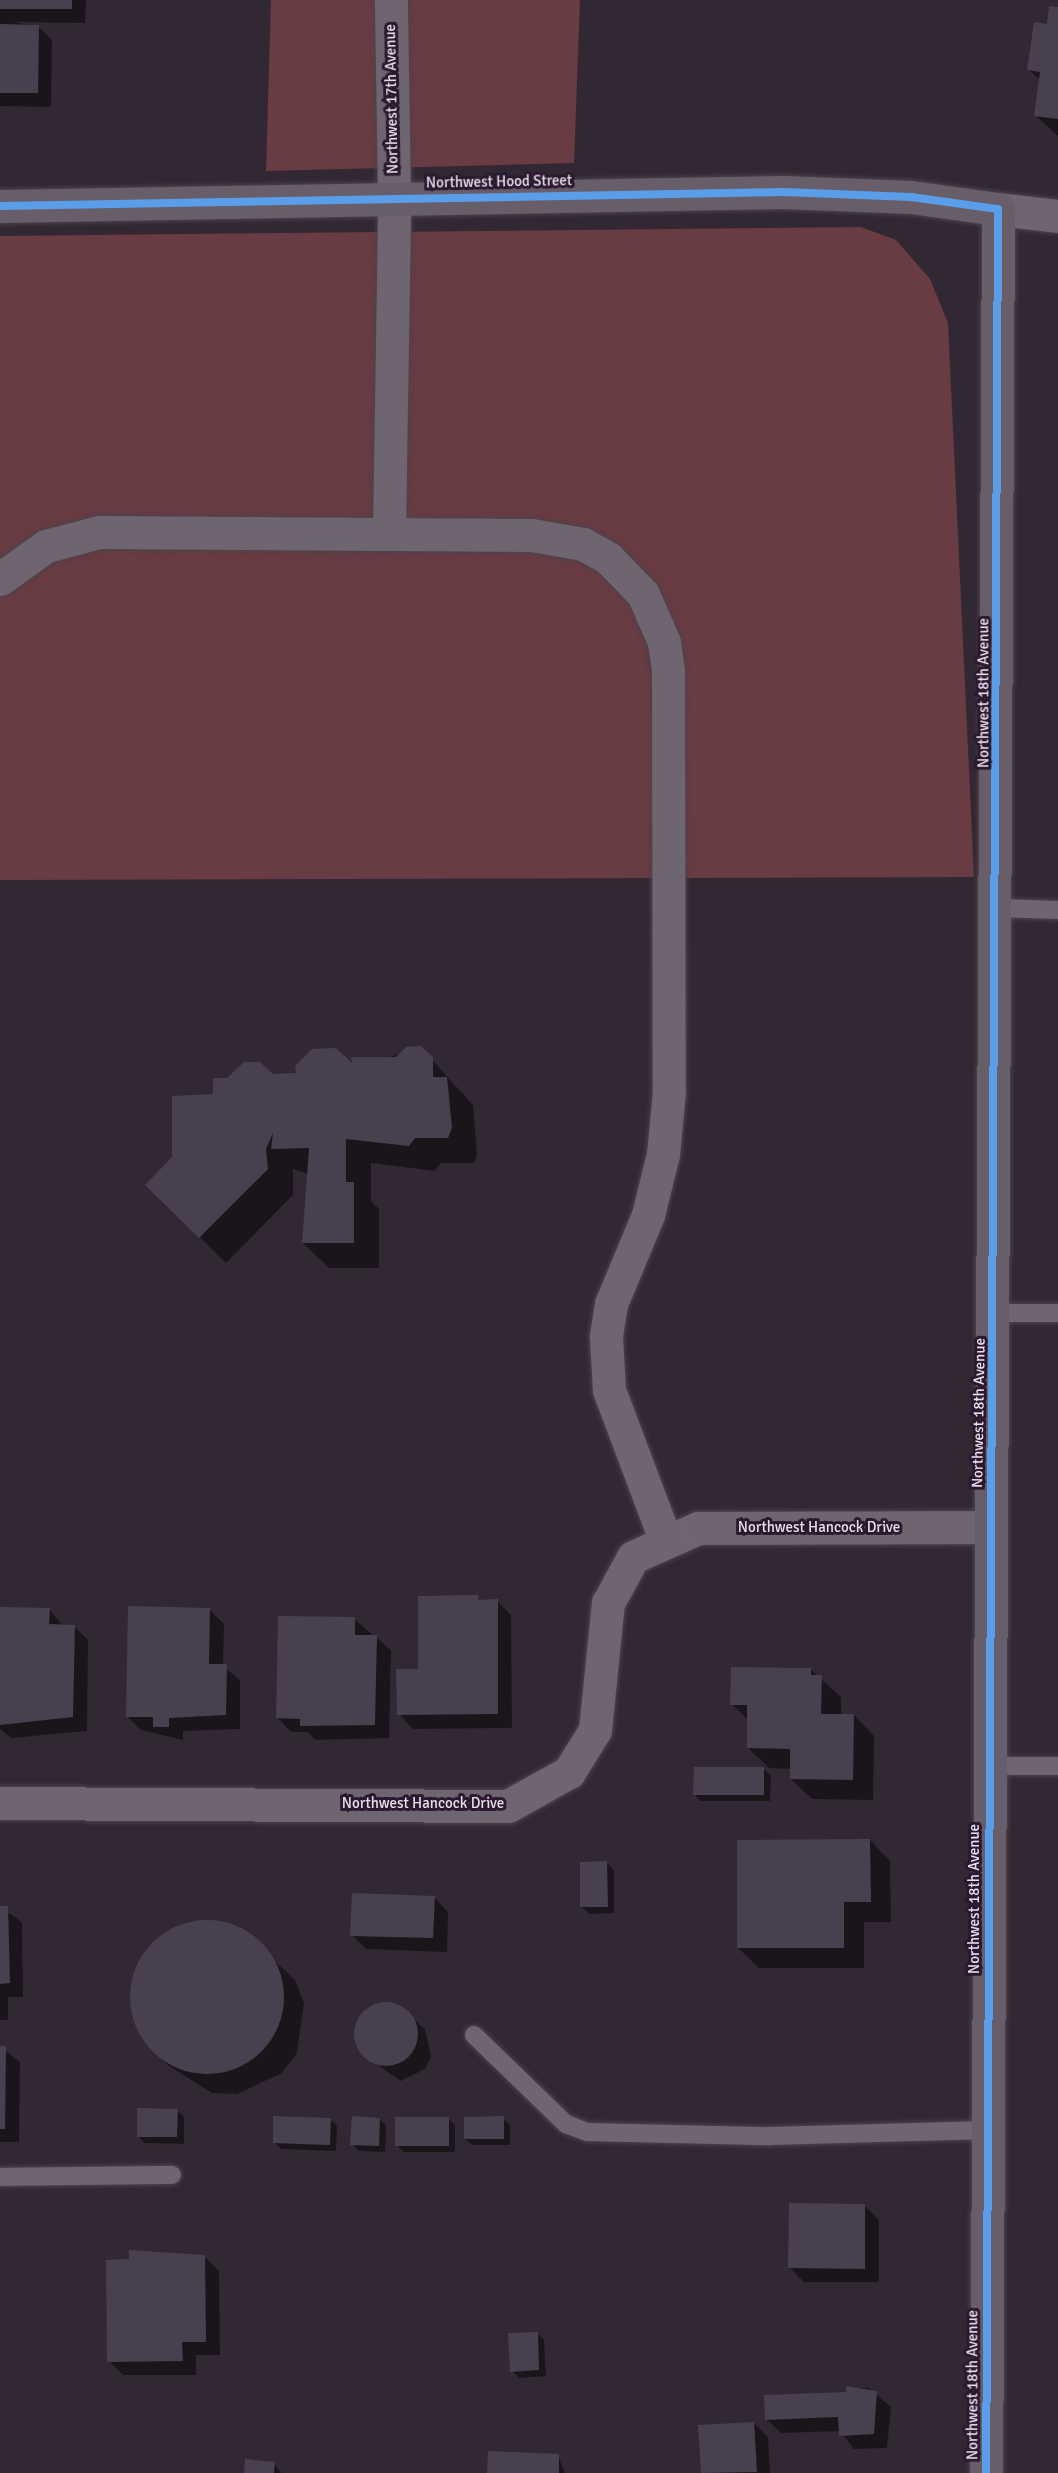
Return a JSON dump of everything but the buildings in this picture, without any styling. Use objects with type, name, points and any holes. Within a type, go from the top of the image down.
[{"type":"street","name":"Northwest 17th Avenue","points":[[389,534],[394,197],[391,0]]},
{"type":"street","name":"Northwest Hood Street","points":[[0,206],[394,197],[783,192],[911,196],[1058,216]]},
{"type":"street","name":"Northwest 18th Avenue","points":[[987,2473],[988,1766],[998,908],[998,209]]},
{"type":"street","points":[[0,579],[46,546],[99,532],[532,535],[583,544],[629,577],[643,594],[664,642],[669,1091],[653,1195],[612,1304],[606,1337],[609,1390],[665,1539]]},
{"type":"street","name":"Northwest Hancock Drive","points":[[0,1803],[507,1806],[569,1772],[590,1738],[603,1675],[608,1603],[633,1557],[665,1539],[699,1528],[990,1527]]},
{"type":"lane","points":[[998,908],[1058,910]]},
{"type":"lane","points":[[995,1313],[1058,1313]]},
{"type":"lane","points":[[988,1766],[1058,1766]]},
{"type":"lane","points":[[474,2035],[566,2124],[587,2132],[768,2136],[988,2130]]},
{"type":"lane","points":[[0,2177],[172,2175]]},
{"type":"shaded area","points":[[271,0],[580,0],[574,163],[266,171]]},
{"type":"shaded area","points":[[861,227],[896,240],[930,279],[948,323],[974,877],[0,880],[0,236]]},
{"type":"cycle path","points":[[0,206],[783,192],[911,197],[998,209],[986,2473]]}]
